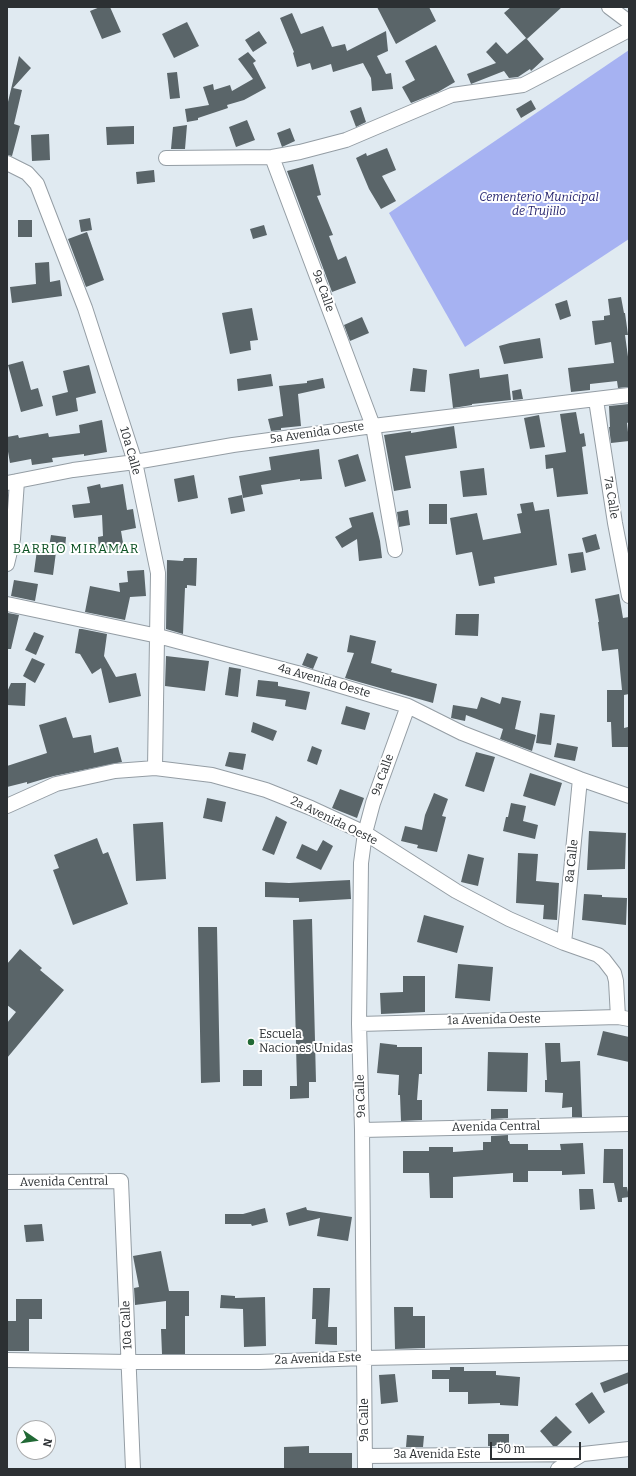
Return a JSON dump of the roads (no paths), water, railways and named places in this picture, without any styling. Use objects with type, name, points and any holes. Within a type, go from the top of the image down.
[{"type":"street","points":[[609,7],[629,22]]},
{"type":"street","points":[[166,158],[272,157],[300,152],[346,140],[452,95],[523,85],[629,30]]},
{"type":"street","name":"9a Calle","points":[[272,157],[373,426],[395,550]]},
{"type":"street","name":"10a Calle","points":[[7,163],[26,173],[37,184],[85,308],[134,462],[158,573],[155,768]]},
{"type":"street","name":"5a Avenida Oeste","points":[[12,482],[73,470],[134,462],[233,444],[629,395]]},
{"type":"street","name":"7a Calle","points":[[596,400],[614,523],[629,596]]},
{"type":"street","points":[[7,564],[13,539],[12,482]]},
{"type":"street","name":"4a Avenida Oeste","points":[[7,604],[158,636],[301,674],[408,706],[462,733],[580,779],[629,796]]},
{"type":"street","name":"9a Calle","points":[[365,1462],[362,1130],[359,1024],[361,863],[365,833],[373,803],[408,706]]},
{"type":"street","name":"2a Avenida Oeste","points":[[7,806],[56,784],[115,771],[155,768],[212,775],[266,790],[311,808],[365,833],[456,891],[509,919],[564,943],[598,955],[610,966],[616,981],[623,1018]]},
{"type":"street","name":"8a Calle","points":[[564,943],[580,779]]},
{"type":"street","name":"1a Avenida Oeste","points":[[359,1024],[623,1018]]},
{"type":"street","name":"Avenida Central","points":[[362,1130],[629,1124]]},
{"type":"street","name":"Avenida Central","points":[[7,1182],[120,1182]]},
{"type":"street","name":"10a Calle","points":[[120,1182],[133,1469]]},
{"type":"street","name":"2a Avenida Este","points":[[7,1360],[259,1362],[364,1358],[629,1353]]},
{"type":"street","name":"3a Avenida Este","points":[[365,1462],[583,1454],[629,1449]]},
{"type":"street","points":[[558,1469],[583,1454]]},
{"type":"place","name":"Escuela Naciones Unidas","points":[[251,1042]]},
{"type":"district","name":"BARRIO MIRAMAR","points":[[76,549]]},
{"type":"park label","name":"Cementerio Municipal de Trujillo","points":[[539,205]]}]
